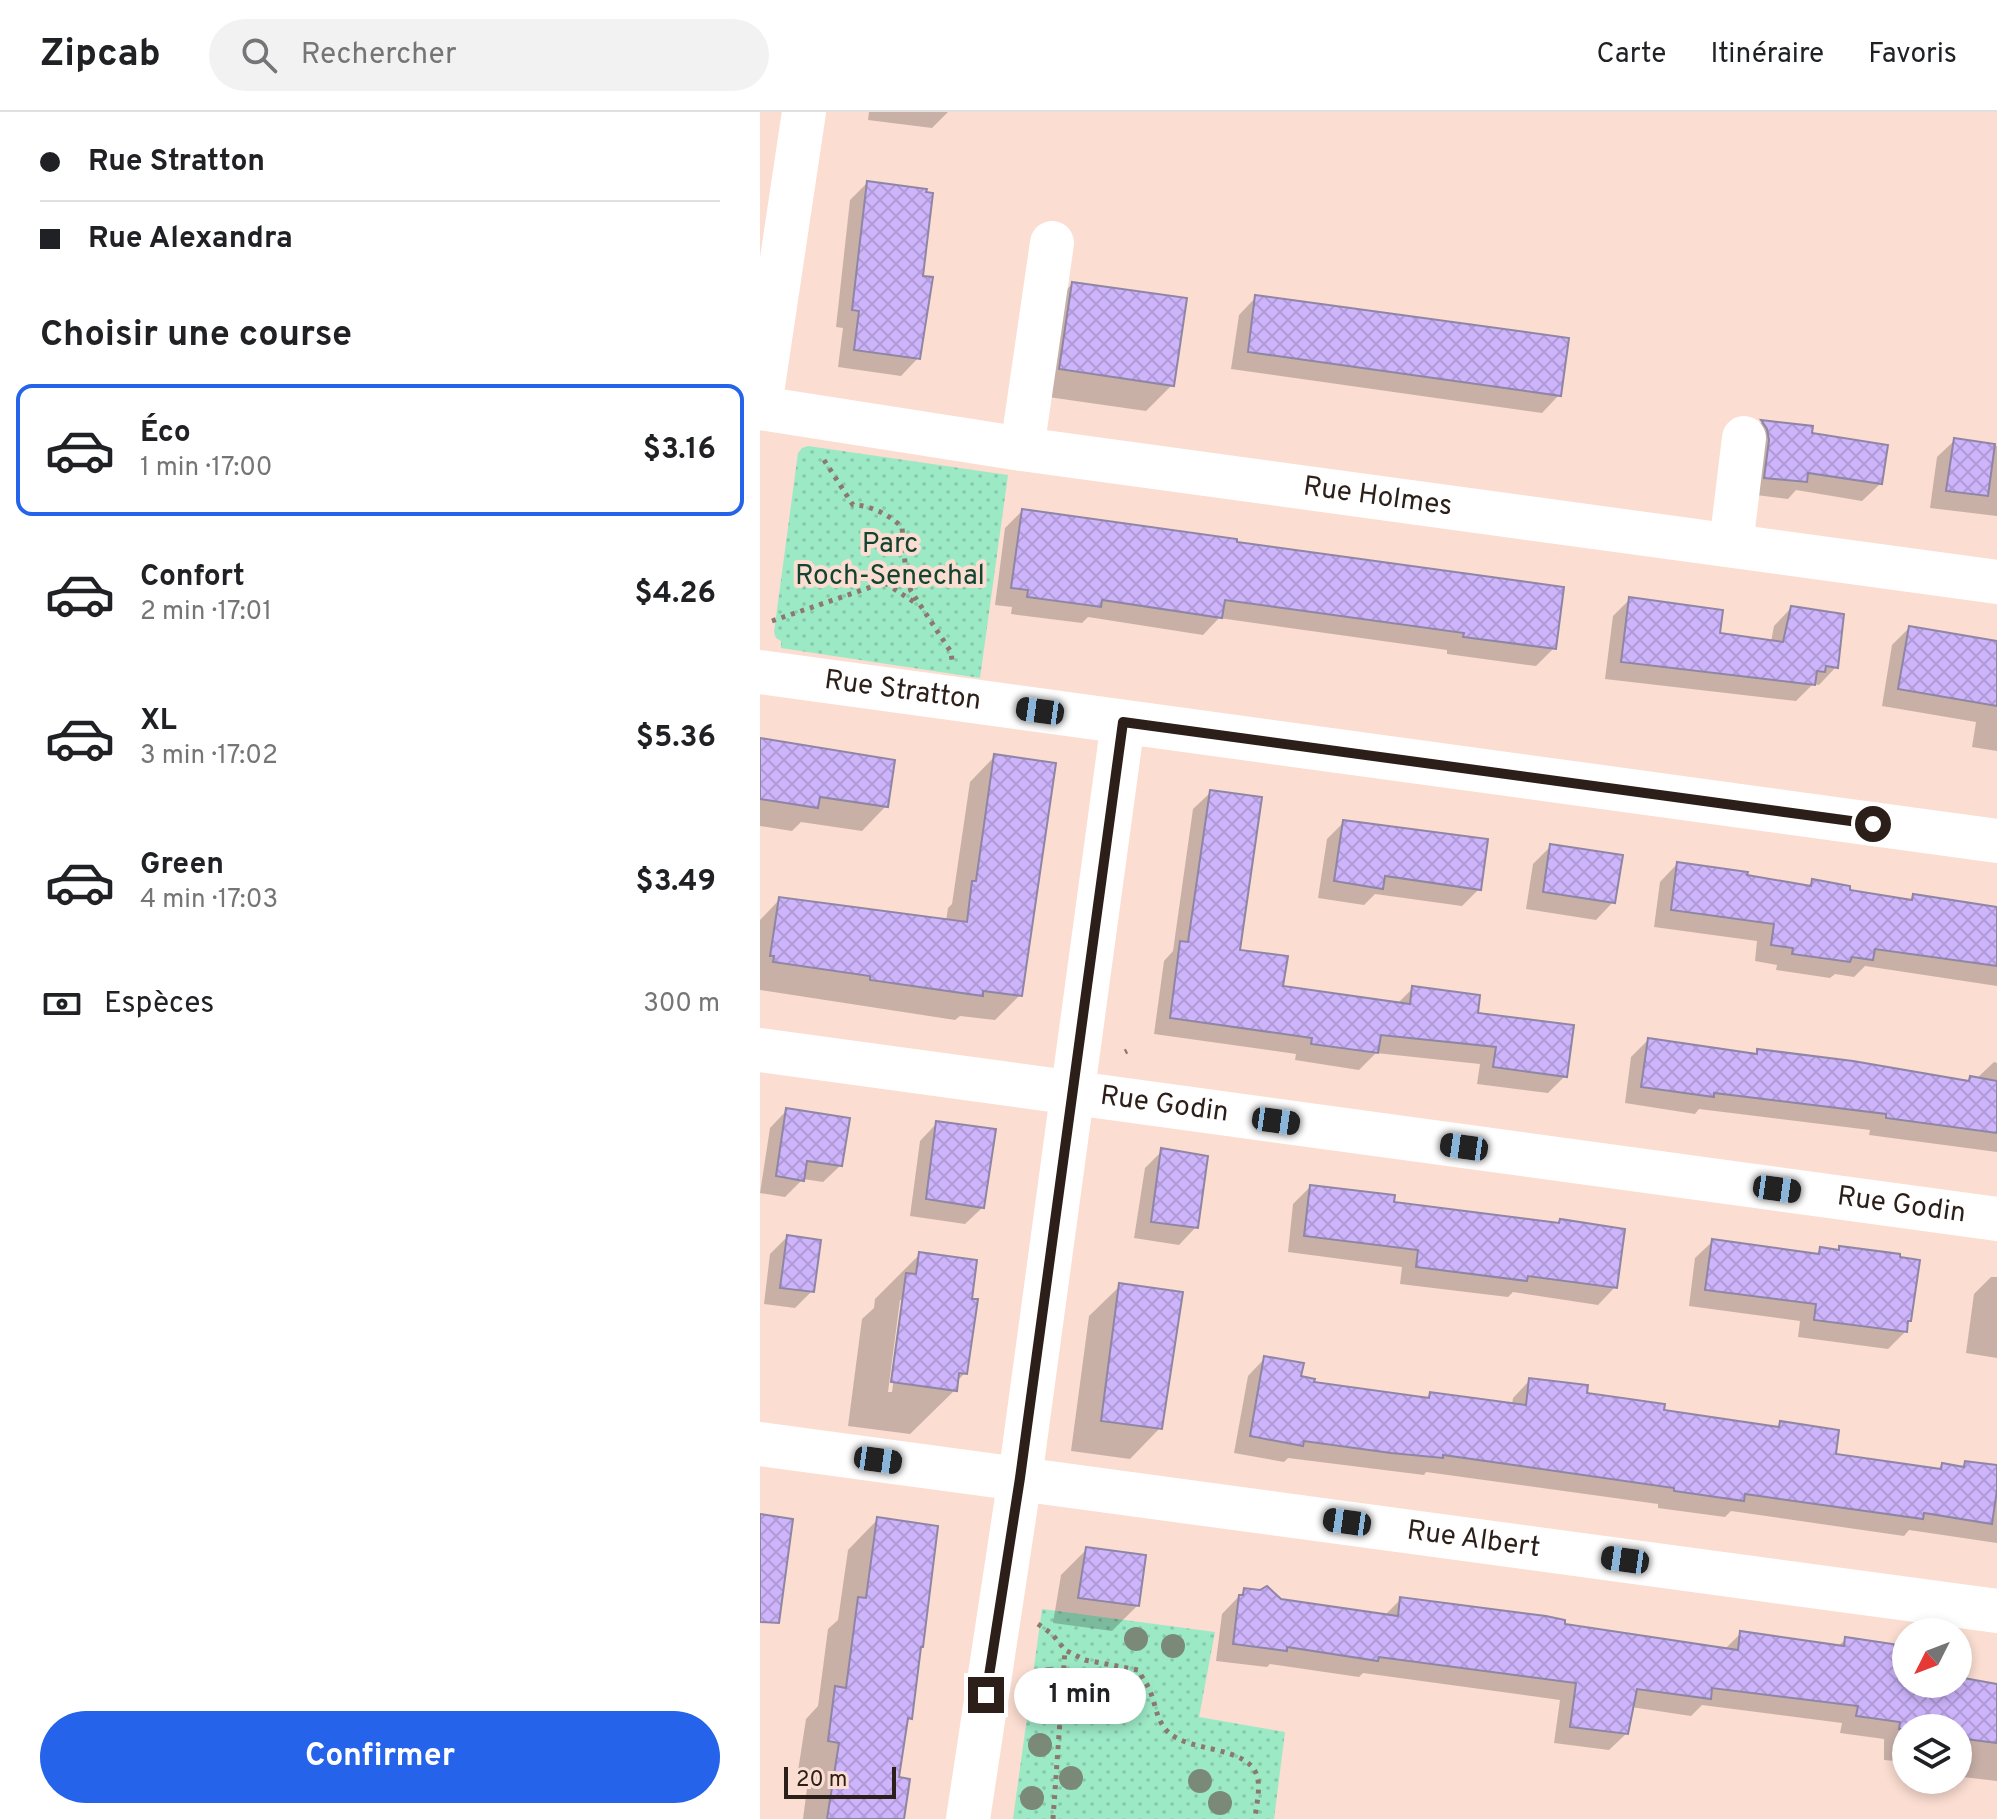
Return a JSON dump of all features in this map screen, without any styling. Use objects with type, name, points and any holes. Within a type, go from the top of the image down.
[{"type":"street","points":[[760,407],[804,112]]},
{"type":"street","points":[[1022,449],[1052,243]]},
{"type":"street","name":"Rue Holmes","points":[[760,407],[1022,449],[1997,582]]},
{"type":"street","points":[[1731,545],[1744,438]]},
{"type":"street","name":"Rue Stratton","points":[[760,672],[1997,841]]},
{"type":"street","points":[[968,1819],[1020,1478],[1123,722]]},
{"type":"street","name":"Rue Godin","points":[[760,1050],[1997,1219]]},
{"type":"street","name":"Rue Albert","points":[[760,1444],[1997,1611]]},
{"type":"path","points":[[823,458],[853,505],[890,516],[902,527],[906,575],[911,591],[951,652],[954,673]]},
{"type":"path","points":[[772,621],[906,575]]},
{"type":"path","points":[[885,583],[921,607]]},
{"type":"path","points":[[1037,1623],[1052,1634],[1065,1650],[1085,1660],[1138,1670],[1151,1693],[1157,1717],[1168,1732],[1182,1740],[1245,1759],[1258,1778],[1255,1819]]},
{"type":"path","points":[[1053,1819],[1065,1650]]},
{"type":"green space","name":"Parc Roch-Senechal","points":[[808,446],[1008,475],[980,678],[781,648],[781,641],[774,632],[798,453]]},
{"type":"green space","points":[[1042,1609],[1215,1632],[1199,1717],[1285,1732],[1274,1819],[1013,1819]]},
{"type":"building","points":[[867,181],[927,189],[926,192],[933,193],[923,276],[933,277],[920,359],[854,350],[859,311],[852,310]]},
{"type":"building","points":[[1072,282],[1187,298],[1174,386],[1059,369]]},
{"type":"building","points":[[1255,295],[1569,338],[1561,396],[1248,352]]},
{"type":"building","points":[[1761,420],[1813,426],[1812,433],[1888,445],[1882,484],[1808,473],[1807,482],[1764,478],[1769,440]]},
{"type":"building","points":[[1954,438],[1995,444],[1988,496],[1946,491]]},
{"type":"building","points":[[1022,509],[1564,587],[1556,649],[1225,600],[1222,618],[1102,600],[1101,607],[1027,597],[1028,590],[1011,588]]},
{"type":"building","points":[[1629,597],[1723,610],[1720,633],[1783,642],[1791,606],[1844,614],[1838,668],[1826,666],[1825,672],[1817,671],[1815,685],[1621,662]]},
{"type":"building","points":[[1909,626],[1997,641],[1997,706],[1898,689]]},
{"type":"building","points":[[760,738],[895,760],[888,807],[820,797],[818,808],[760,799]]},
{"type":"building","points":[[994,754],[1056,763],[1022,996],[983,991],[983,996],[773,962],[774,956],[770,956],[779,897],[967,922]]},
{"type":"building","points":[[1210,790],[1262,797],[1240,950],[1288,956],[1283,986],[1410,1004],[1412,986],[1480,995],[1478,1013],[1574,1025],[1567,1077],[1493,1067],[1496,1047],[1381,1035],[1378,1053],[1311,1044],[1312,1038],[1170,1018],[1180,941],[1188,942]]},
{"type":"building","points":[[1343,820],[1488,839],[1481,890],[1385,876],[1383,889],[1334,881]]},
{"type":"building","points":[[1550,844],[1623,855],[1615,903],[1543,892]]},
{"type":"building","points":[[1677,862],[1748,872],[1747,875],[1811,886],[1812,879],[1850,886],[1850,890],[1912,900],[1913,894],[1997,907],[1997,966],[1875,949],[1873,960],[1852,957],[1850,962],[1792,954],[1793,948],[1771,945],[1774,924],[1671,910]]},
{"type":"building","points":[[1648,1038],[1757,1054],[1757,1049],[1853,1061],[1969,1081],[1970,1076],[1997,1081],[1997,1133],[1886,1118],[1886,1114],[1641,1087]]},
{"type":"building","points":[[786,1108],[850,1118],[842,1166],[807,1161],[804,1181],[776,1176]]},
{"type":"building","points":[[936,1121],[996,1129],[984,1208],[926,1199]]},
{"type":"building","points":[[1161,1148],[1208,1156],[1198,1228],[1151,1222]]},
{"type":"building","points":[[1310,1185],[1395,1195],[1394,1202],[1625,1229],[1617,1288],[1528,1276],[1527,1281],[1416,1267],[1418,1250],[1304,1236]]},
{"type":"building","points":[[787,1235],[821,1240],[814,1292],[780,1288]]},
{"type":"building","points":[[1712,1239],[1819,1254],[1820,1247],[1839,1250],[1839,1246],[1900,1254],[1900,1257],[1920,1260],[1907,1332],[1814,1320],[1816,1304],[1705,1290]]},
{"type":"building","points":[[919,1252],[977,1260],[972,1299],[978,1299],[967,1374],[959,1373],[957,1391],[891,1382],[906,1273],[916,1274]]},
{"type":"building","points":[[1119,1283],[1183,1292],[1162,1429],[1101,1421]]},
{"type":"building","points":[[1264,1356],[1304,1363],[1301,1376],[1315,1379],[1314,1382],[1429,1398],[1430,1392],[1526,1405],[1529,1378],[1588,1385],[1587,1393],[1665,1404],[1664,1410],[1779,1427],[1780,1421],[1839,1430],[1836,1454],[1941,1469],[1942,1463],[1964,1467],[1965,1461],[1997,1465],[1992,1524],[1924,1513],[1923,1519],[1745,1494],[1744,1501],[1443,1455],[1443,1458],[1391,1453],[1304,1441],[1303,1446],[1250,1436]]},
{"type":"building","points":[[760,1514],[793,1519],[779,1623],[760,1622]]},
{"type":"building","points":[[877,1517],[938,1526],[912,1719],[908,1718],[899,1777],[910,1779],[904,1819],[827,1819],[839,1743],[828,1741],[835,1686],[846,1688],[858,1597],[866,1598]]},
{"type":"building","points":[[1086,1547],[1146,1555],[1139,1606],[1078,1598]]},
{"type":"building","points":[[1267,1586],[1281,1599],[1398,1616],[1400,1597],[1546,1616],[1565,1620],[1565,1624],[1738,1650],[1740,1631],[1844,1646],[1845,1637],[1892,1644],[1892,1698],[1972,1698],[1972,1680],[1997,1684],[1997,1743],[1972,1740],[1972,1714],[1892,1714],[1892,1721],[1856,1716],[1858,1706],[1712,1688],[1711,1699],[1637,1689],[1628,1734],[1570,1727],[1576,1683],[1379,1657],[1378,1661],[1287,1647],[1287,1651],[1233,1644],[1239,1595],[1243,1595],[1244,1588],[1260,1590]]},
{"type":"route","points":[[986,1695],[1020,1478],[1123,722],[1873,824]]}]
